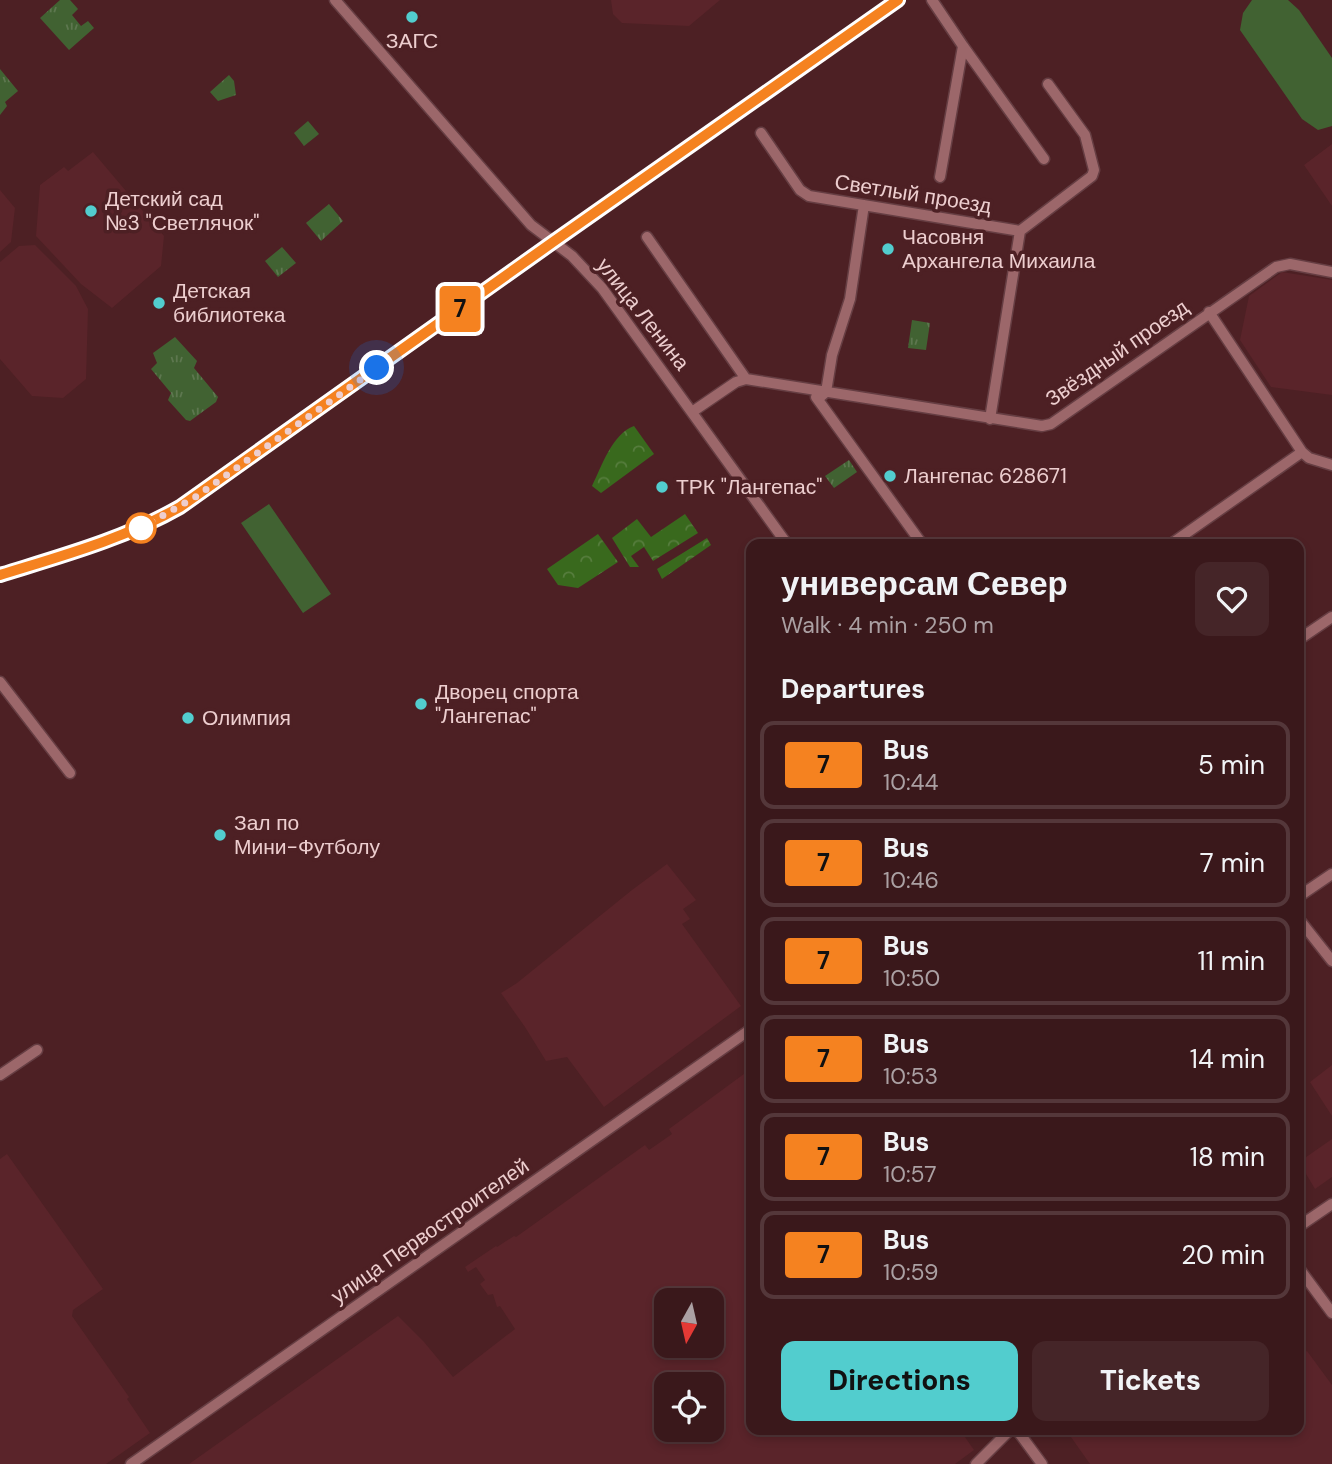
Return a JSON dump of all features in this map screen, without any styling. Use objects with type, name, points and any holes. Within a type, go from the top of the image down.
[{"type":"street","name":"улица Ленина","points":[[335,0],[531,225],[572,256],[602,289],[783,539]]},
{"type":"street","points":[[0,575],[115,538],[180,507],[898,0]]},
{"type":"street","points":[[932,0],[1044,159]]},
{"type":"street","name":"Светлый проезд","points":[[940,177],[963,46]]},
{"type":"street","points":[[990,419],[1020,231],[1092,176],[1094,170],[1085,135],[1048,84]]},
{"type":"street","name":"Светлый проезд","points":[[761,134],[804,194],[1020,231]]},
{"type":"street","points":[[864,205],[850,299],[822,396],[919,539]]},
{"type":"street","points":[[647,237],[746,379],[736,382],[692,412]]},
{"type":"street","name":"Звёздный проезд","points":[[746,379],[811,389],[822,396],[1042,426],[1051,424],[1276,267],[1283,264],[1332,272]]},
{"type":"street","points":[[1209,312],[1302,452],[1309,458],[1332,465]]},
{"type":"street","points":[[1178,539],[1302,452]]},
{"type":"street","points":[[1304,636],[1332,617]]},
{"type":"street","points":[[0,682],[70,773]]},
{"type":"street","points":[[1304,893],[1332,874]]},
{"type":"street","points":[[1304,926],[1332,961]]},
{"type":"street","name":"улица Первостроителей","points":[[131,1464],[746,1033]]},
{"type":"street","points":[[0,1075],[37,1050]]},
{"type":"street","points":[[1304,1223],[1332,1204]]},
{"type":"street","points":[[1304,1275],[1332,1313]]},
{"type":"street","points":[[976,1464],[1005,1435]]},
{"type":"street","points":[[1021,1435],[1042,1464]]},
{"type":"shaded area","points":[[611,0],[720,0],[689,26],[622,23],[613,14]]},
{"type":"shaded area","points":[[1332,144],[1332,206],[1304,165]]},
{"type":"shaded area","name":"Детский сад №3 \"Светлячок\"","points":[[93,152],[164,236],[161,266],[112,308],[81,284],[36,236],[40,185],[64,167],[68,171]]},
{"type":"shaded area","points":[[0,190],[15,208],[11,242],[0,252]]},
{"type":"shaded area","points":[[35,245],[76,286],[88,309],[86,379],[63,398],[32,396],[0,359],[0,262],[19,246]]},
{"type":"shaded area","points":[[1282,272],[1332,280],[1332,395],[1271,387],[1240,340],[1249,296]]},
{"type":"shaded area","points":[[667,864],[696,900],[683,909],[690,919],[682,924],[741,1006],[604,1107],[567,1057],[546,1061],[501,993]]},
{"type":"shaded area","points":[[1332,1065],[1332,1116],[1310,1082]]},
{"type":"shaded area","points":[[746,1072],[746,1435],[964,1435],[974,1450],[955,1464],[189,1464],[398,1316],[453,1377],[515,1329],[500,1306],[497,1307],[493,1294],[488,1295],[480,1284],[485,1280],[476,1267],[468,1272],[465,1267],[496,1246],[516,1237],[645,1145],[649,1150],[672,1134],[669,1129]]},
{"type":"shaded area","points":[[1332,1139],[1332,1177],[1315,1189],[1304,1170],[1304,1159]]},
{"type":"shaded area","points":[[7,1154],[103,1289],[73,1310],[72,1316],[129,1397],[127,1399],[150,1433],[106,1464],[0,1464],[0,1159]]},
{"type":"shaded area","points":[[1307,1351],[1332,1385],[1332,1464],[1090,1464],[1070,1435],[1304,1435],[1304,1353]]},
{"type":"green space","points":[[60,0],[70,0],[78,9],[72,15],[81,26],[88,21],[94,28],[69,50],[40,18]]},
{"type":"green space","points":[[1252,0],[1288,0],[1299,10],[1332,58],[1332,126],[1318,130],[1302,119],[1240,30],[1243,13]]},
{"type":"green space","points":[[0,69],[18,91],[5,102],[7,106],[0,115]]},
{"type":"green space","points":[[229,75],[234,81],[236,95],[218,101],[210,92]]},
{"type":"green space","points":[[308,121],[319,134],[304,146],[294,133]]},
{"type":"green space","points":[[329,204],[343,221],[321,241],[306,223]]},
{"type":"green space","points":[[282,247],[296,263],[278,277],[265,261]]},
{"type":"green space","points":[[912,320],[930,323],[926,350],[908,348]]},
{"type":"green space","points":[[175,337],[197,361],[194,368],[218,397],[216,402],[190,421],[168,400],[171,393],[151,369],[157,363],[153,353]]},
{"type":"green space","points":[[634,426],[654,454],[601,493],[592,486],[604,460],[620,436]]},
{"type":"green space","points":[[849,460],[857,472],[834,488],[825,476]]},
{"type":"green space","points":[[269,504],[331,594],[303,613],[241,523]]},
{"type":"green space","points":[[685,514],[698,533],[653,561],[644,547],[631,556],[639,567],[630,567],[612,538],[637,519],[651,537]]},
{"type":"green space","points":[[598,534],[618,562],[578,588],[558,585],[547,569]]},
{"type":"green space","points":[[707,538],[711,545],[662,579],[657,569]]},
{"type":"bus line","name":"7","points":[[0,575],[115,538],[180,507],[898,0]]},
{"type":"place","name":"ЗАГС","points":[[412,17]]},
{"type":"place","name":"Детский сад №3 \"Светлячок\"","points":[[91,211]]},
{"type":"place","name":"Часовня Архангела Михаила","points":[[888,249]]},
{"type":"place","name":"Детская библиотека","points":[[159,303]]},
{"type":"place","name":"Лангепас 628671","points":[[890,476]]},
{"type":"place","name":"ТРК \"Лангепас\"","points":[[662,487]]},
{"type":"place","name":"Дворец спорта \"Лангепас\"","points":[[421,704]]},
{"type":"place","name":"Олимпия","points":[[188,718]]},
{"type":"place","name":"Зал по Мини-Футболу","points":[[220,835]]},
{"type":"route","points":[[141,528],[197,496],[377,368]]}]
